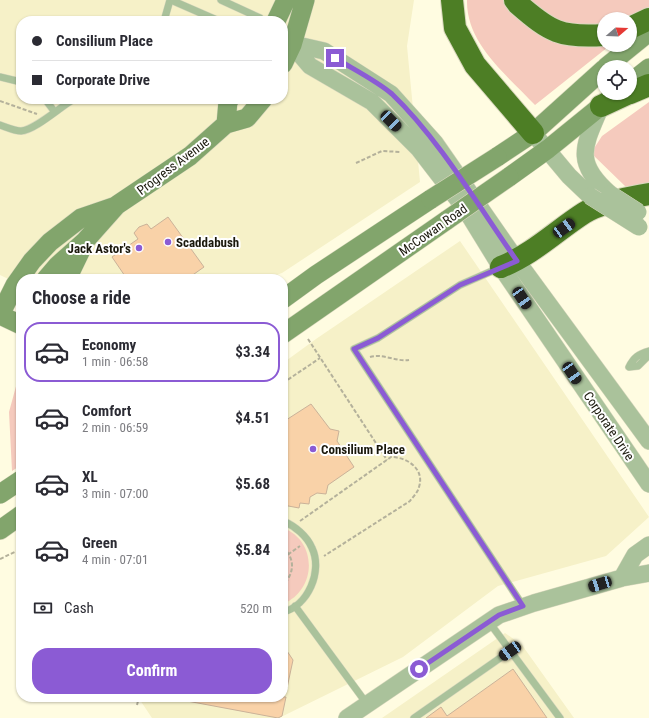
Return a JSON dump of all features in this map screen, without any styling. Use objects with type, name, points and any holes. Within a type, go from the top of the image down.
[{"type":"highway","points":[[452,0],[455,28],[475,65],[533,133]]},
{"type":"highway","points":[[515,0],[542,26],[570,36],[597,35]]},
{"type":"highway","points":[[637,25],[649,19]]},
{"type":"highway","points":[[637,90],[649,85]]},
{"type":"highway","points":[[509,264],[585,212],[630,197],[645,216]]},
{"type":"main road","points":[[278,16],[286,0]]},
{"type":"main road","points":[[288,43],[305,0]]},
{"type":"main road","points":[[615,60],[649,32]]},
{"type":"main road","points":[[637,77],[649,68]]},
{"type":"main road","name":"McCowan Road","points":[[288,295],[316,275],[533,133],[597,75]]},
{"type":"main road","name":"McCowan Road","points":[[288,331],[548,149],[608,100]]},
{"type":"main road","points":[[226,124],[228,104]]},
{"type":"main road","name":"Progress Avenue","points":[[50,274],[58,265],[85,241],[118,206],[190,156],[226,124],[248,118],[259,104]]},
{"type":"main road","name":"Progress Avenue","points":[[23,274],[32,261],[50,242],[81,218],[118,206]]},
{"type":"main road","points":[[69,274],[85,241]]},
{"type":"main road","points":[[288,287],[316,275]]},
{"type":"main road","name":"Progress Avenue","points":[[0,315],[16,284]]},
{"type":"main road","points":[[0,315],[16,321]]},
{"type":"main road","points":[[0,494],[16,483]]},
{"type":"main road","points":[[0,530],[16,519]]},
{"type":"street","name":"Corporate Drive","points":[[288,43],[324,51],[391,94],[435,143],[589,397],[649,484]]},
{"type":"street","points":[[608,100],[584,149],[587,166],[596,181],[610,194],[645,216]]},
{"type":"street","points":[[533,133],[548,149],[569,176],[590,196],[645,216]]},
{"type":"street","name":"Corporate Drive","points":[[509,264],[608,384],[649,441]]},
{"type":"street","points":[[589,397],[608,384]]},
{"type":"street","points":[[622,578],[635,555],[649,545]]},
{"type":"street","points":[[347,718],[499,615],[523,606],[622,578],[649,573]]},
{"type":"lane","points":[[166,16],[171,0],[208,16]]},
{"type":"lane","points":[[221,0],[256,16]]},
{"type":"lane","points":[[0,77],[16,81]]},
{"type":"lane","points":[[49,104],[54,111]]},
{"type":"lane","points":[[0,125],[20,131],[34,128],[54,111],[66,104]]},
{"type":"lane","points":[[509,264],[460,285],[378,338],[354,349],[523,606]]},
{"type":"lane","points":[[649,351],[640,354],[633,359],[629,367],[638,366],[649,355]]},
{"type":"lane","points":[[288,524],[303,534],[313,549],[316,569],[309,592],[295,606],[288,610]]},
{"type":"lane","points":[[295,606],[367,705]]},
{"type":"lane","points":[[489,622],[560,718]]},
{"type":"lane","points":[[414,718],[510,651]]},
{"type":"path","points":[[0,101],[37,114],[32,120]]},
{"type":"path","points":[[356,163],[382,151],[401,152]]},
{"type":"path","points":[[308,339],[387,460]]},
{"type":"path","points":[[361,360],[375,356],[400,362],[409,360]]},
{"type":"path","points":[[288,380],[320,358]]},
{"type":"path","points":[[292,526],[391,457],[400,457],[413,464],[420,475],[419,488],[410,501],[315,562]]},
{"type":"path","points":[[288,580],[291,577],[293,565],[290,554],[308,541]]},
{"type":"path","points":[[0,559],[16,551]]},
{"type":"shaded area","points":[[0,0],[414,0],[407,46],[420,182],[279,274],[16,274],[16,283],[0,275]]},
{"type":"shaded area","points":[[467,0],[511,0],[597,42],[597,52],[602,52],[535,105],[490,58],[473,31],[468,16]]},
{"type":"shaded area","points":[[527,0],[649,0],[649,7],[637,13],[637,12],[597,12],[597,25],[587,27],[544,18]]},
{"type":"shaded area","points":[[649,102],[649,185],[626,187],[591,153],[602,136]]},
{"type":"shaded area","points":[[460,241],[649,517],[606,556],[498,586],[403,657],[279,718],[152,718],[141,702],[288,702],[288,359]]},
{"type":"shaded area","points":[[16,386],[16,468],[12,471],[9,412]]},
{"type":"shaded area","points":[[288,531],[294,534],[303,543],[309,566],[307,577],[302,588],[294,597],[288,601]]},
{"type":"shaded area","points":[[505,633],[522,645],[574,718],[382,718]]},
{"type":"building","points":[[168,217],[204,267],[194,274],[124,274],[112,257],[138,239],[134,233],[139,227],[147,224],[151,229]]},
{"type":"building","name":"Consilium Place","points":[[311,404],[330,429],[339,431],[337,441],[354,467],[328,485],[326,494],[317,493],[310,497],[309,504],[300,503],[299,508],[288,506],[288,419]]},
{"type":"building","points":[[288,652],[293,660],[288,683]]},
{"type":"building","points":[[513,669],[547,718],[426,718],[441,707],[447,716]]},
{"type":"building","points":[[192,702],[285,702],[282,716],[278,718]]},
{"type":"place","name":"Scaddabush","points":[[168,242]]},
{"type":"place","name":"Jack Astor's","points":[[139,248]]},
{"type":"place","name":"Consilium Place","points":[[313,449]]},
{"type":"route","points":[[335,58],[391,94],[435,143],[517,261],[460,285],[378,338],[354,349],[523,606],[499,615],[419,669]]}]
